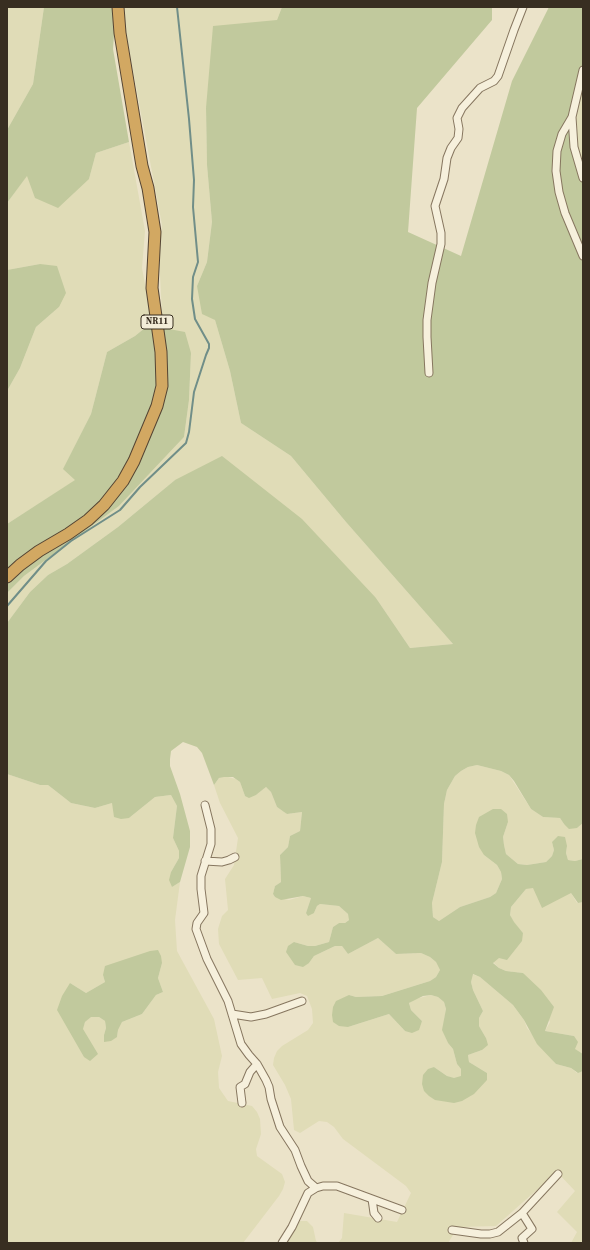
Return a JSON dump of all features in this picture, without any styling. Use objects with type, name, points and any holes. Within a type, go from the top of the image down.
[{"type":"highway","name":"NR11","points":[[7,577],[39,551],[88,520],[104,505],[123,481],[134,461],[157,406],[162,386],[161,352],[152,288],[155,232],[120,33],[118,7]]},
{"type":"street","points":[[429,373],[427,320],[432,283],[441,244],[441,233],[435,206],[444,179],[451,148],[458,138],[459,129],[457,118],[462,108],[480,88],[494,81],[498,76],[514,30],[524,7]]},
{"type":"street","points":[[583,70],[572,117],[574,147],[583,178]]},
{"type":"street","points":[[572,117],[562,134],[557,151],[556,171],[559,192],[565,213],[583,256]]},
{"type":"street","points":[[205,805],[212,836],[201,883],[204,913],[197,923],[196,929],[200,944],[226,996],[241,1044],[257,1064],[269,1087],[271,1099],[280,1127],[295,1150],[308,1181],[316,1188]]},
{"type":"street","points":[[205,861],[222,862],[235,857]]},
{"type":"street","points":[[232,1014],[251,1017],[266,1014],[302,1001]]},
{"type":"street","points":[[242,1103],[240,1087],[245,1084],[250,1072],[257,1064]]},
{"type":"street","points":[[452,1230],[467,1233],[490,1234],[498,1232],[522,1213],[558,1174]]},
{"type":"street","points":[[282,1243],[292,1227],[308,1193],[316,1188],[329,1185],[337,1186],[402,1210]]},
{"type":"street","points":[[372,1199],[374,1213],[378,1218]]},
{"type":"street","points":[[522,1213],[532,1229],[522,1238],[524,1243]]},
{"type":"shaded area","points":[[7,7],[44,7],[33,84],[7,130]]},
{"type":"shaded area","points":[[121,7],[282,7],[277,20],[206,108],[207,165],[212,222],[207,262],[197,286],[215,320],[230,371],[241,423],[291,456],[346,522],[453,644],[410,648],[376,598],[175,480],[118,527],[67,564],[48,575],[30,592],[7,623],[7,593],[24,576],[119,506],[184,437],[189,400],[191,353],[169,329],[162,314],[159,255],[162,225]]},
{"type":"shaded area","points":[[583,70],[583,178],[572,117]]},
{"type":"shaded area","points":[[129,142],[145,231],[142,268],[152,322],[135,336],[107,352],[91,414],[64,468],[76,480],[7,524],[7,391],[20,368],[36,327],[59,307],[40,264],[7,270],[7,203],[27,175],[89,179],[96,153]]},
{"type":"shaded area","points":[[477,765],[501,771],[509,775],[531,809],[543,817],[560,818],[564,824],[577,828],[583,823],[583,859],[575,861],[568,860],[566,853],[567,846],[552,842],[554,850],[552,856],[546,862],[527,865],[518,864],[506,854],[503,837],[508,822],[484,855],[497,865],[501,872],[502,879],[496,893],[490,897],[460,907],[439,921],[433,917],[432,903],[442,862],[444,804],[447,790],[455,776],[461,771],[468,767]]},
{"type":"shaded area","points":[[7,774],[40,785],[48,785],[71,803],[95,808],[112,803],[129,818],[155,797],[171,795],[177,806],[173,838],[179,851],[179,858],[171,872],[172,887],[180,882],[175,920],[177,951],[214,1019],[222,1056],[218,1072],[219,1088],[228,1101],[252,1106],[257,1112],[260,1119],[261,1134],[256,1149],[257,1156],[282,1174],[285,1182],[283,1189],[243,1243],[7,1243]],"holes":[[[162,963],[158,978],[163,992],[156,995],[142,1014],[122,1022],[118,1030],[117,1037],[104,1035],[106,1028],[105,1021],[99,1017],[91,1016],[85,1022],[83,1028],[70,983],[86,993],[105,982],[103,975]]]},
{"type":"shaded area","points":[[224,776],[236,779],[240,782],[245,796],[256,795],[266,787],[271,792],[277,807],[287,814],[302,812],[300,831],[290,836],[288,847],[280,855],[281,882],[275,886],[273,894],[275,897],[289,900],[303,896],[311,898],[306,913],[314,913],[317,906],[320,904],[339,906],[348,914],[350,919],[345,923],[339,923],[333,927],[329,942],[315,946],[308,946],[294,942],[309,963],[314,956],[335,946],[342,946],[348,954],[378,938],[396,954],[421,953],[430,957],[436,962],[440,970],[436,977],[430,981],[382,996],[356,997],[349,995],[348,1027],[389,1014],[405,1031],[422,1021],[411,1010],[409,1003],[415,999],[431,995],[438,997],[444,1002],[446,1009],[443,1030],[448,1043],[453,1049],[457,1064],[461,1069],[461,1077],[454,1079],[434,1067],[424,1091],[487,1073],[469,1062],[468,1055],[482,1050],[486,1038],[479,1026],[479,1018],[483,1011],[473,990],[471,982],[472,974],[480,977],[513,1005],[524,1020],[527,1028],[556,1064],[571,1068],[577,1073],[583,1071],[583,1243],[571,1243],[577,1232],[557,1212],[575,1191],[557,1172],[496,1226],[460,1227],[448,1243],[338,1243],[342,1238],[344,1213],[397,1222],[411,1193],[406,1186],[343,1139],[334,1127],[327,1122],[319,1121],[300,1133],[294,1130],[291,1099],[285,1085],[273,1065],[274,1058],[277,1051],[282,1046],[308,1030],[313,1023],[312,1009],[307,996],[300,993],[272,999],[262,978],[238,980],[219,944],[218,929],[222,916],[228,910],[225,879],[234,865],[238,838],[220,803],[214,785],[219,778]]},
{"type":"shaded area","points":[[533,887],[571,893],[577,903],[583,902],[583,1054],[574,1049],[574,1036],[545,1031],[550,1022],[523,973],[506,971],[499,968],[493,962],[523,933],[513,922],[510,915],[511,907],[526,889]]},
{"type":"shaded area","points":[[299,1221],[307,1221],[313,1227],[316,1241],[318,1243],[277,1243],[292,1225]]},
{"type":"green space","points":[[44,7],[116,7],[113,49],[129,142],[96,153],[89,179],[58,208],[35,198],[27,176],[7,203],[7,130],[33,84]]},
{"type":"green space","points":[[282,7],[492,7],[492,20],[417,108],[408,232],[461,256],[512,81],[549,7],[583,7],[583,70],[572,117],[583,178],[583,823],[577,828],[569,829],[560,818],[543,817],[531,809],[509,775],[501,771],[477,765],[468,767],[455,776],[447,790],[444,804],[442,862],[432,903],[433,917],[439,921],[460,907],[490,897],[496,893],[502,879],[501,872],[497,865],[484,855],[479,847],[475,833],[479,817],[493,809],[501,809],[507,814],[508,822],[503,837],[504,845],[506,854],[518,864],[527,865],[546,862],[552,856],[554,850],[552,842],[558,836],[565,837],[568,860],[575,861],[583,859],[583,902],[578,903],[571,893],[542,908],[533,888],[526,889],[511,907],[510,915],[523,933],[522,941],[507,960],[499,958],[493,963],[506,971],[523,973],[541,990],[554,1007],[545,1031],[574,1036],[578,1042],[575,1049],[583,1054],[583,1071],[578,1073],[571,1068],[556,1064],[537,1044],[524,1020],[513,1005],[480,977],[473,974],[471,982],[473,990],[483,1011],[479,1018],[479,1026],[488,1045],[482,1050],[468,1055],[469,1062],[487,1073],[487,1080],[474,1094],[462,1101],[454,1103],[435,1100],[424,1091],[422,1084],[423,1075],[428,1069],[434,1067],[447,1076],[454,1078],[461,1076],[461,1069],[457,1064],[453,1049],[448,1043],[442,1030],[446,1009],[444,1002],[438,997],[431,995],[423,996],[409,1003],[411,1010],[422,1021],[419,1030],[412,1033],[405,1031],[389,1014],[348,1027],[339,1026],[333,1022],[332,1015],[333,1007],[336,1001],[349,995],[356,997],[382,996],[430,981],[436,977],[440,970],[436,962],[430,957],[421,953],[396,954],[378,938],[348,954],[342,946],[335,946],[314,956],[309,963],[303,967],[295,965],[286,952],[288,946],[294,942],[308,946],[315,946],[329,942],[333,927],[339,923],[345,923],[349,920],[348,914],[339,906],[320,904],[317,906],[314,913],[308,916],[306,913],[311,898],[303,896],[281,900],[273,894],[275,886],[281,882],[280,855],[288,847],[290,836],[300,831],[302,812],[287,814],[284,812],[277,807],[271,792],[266,787],[256,795],[249,798],[245,796],[240,782],[233,777],[219,778],[214,785],[202,753],[197,747],[183,742],[171,751],[170,766],[180,794],[190,831],[190,847],[180,882],[172,887],[169,880],[171,872],[179,858],[179,851],[173,838],[177,806],[171,795],[155,797],[129,818],[121,819],[114,817],[112,803],[95,808],[71,803],[48,785],[40,785],[7,774],[7,623],[30,592],[48,575],[67,564],[118,527],[175,480],[222,456],[302,519],[376,598],[410,648],[453,644],[346,522],[291,456],[241,423],[230,371],[215,320],[202,314],[197,286],[207,262],[212,222],[207,165],[206,108],[213,26],[277,20]]},
{"type":"green space","points":[[40,264],[57,266],[66,293],[59,307],[36,327],[20,368],[7,391],[7,270]]},
{"type":"green space","points":[[162,314],[169,329],[185,332],[191,353],[189,400],[184,437],[119,506],[24,576],[7,593],[7,524],[75,480],[63,469],[91,414],[107,352],[135,336]]},
{"type":"green space","points":[[158,950],[162,963],[158,978],[163,992],[156,995],[142,1014],[122,1022],[118,1030],[117,1037],[111,1041],[104,1042],[106,1028],[105,1021],[99,1017],[91,1017],[85,1022],[83,1029],[98,1054],[90,1061],[84,1057],[57,1010],[62,996],[70,983],[86,993],[105,982],[103,975],[105,966],[150,951]]},
{"type":"waterway","points":[[7,606],[46,561],[71,541],[120,510],[140,487],[186,443],[189,432],[194,392],[209,344],[195,319],[192,299],[193,277],[198,262],[193,207],[194,180],[177,7]]}]
